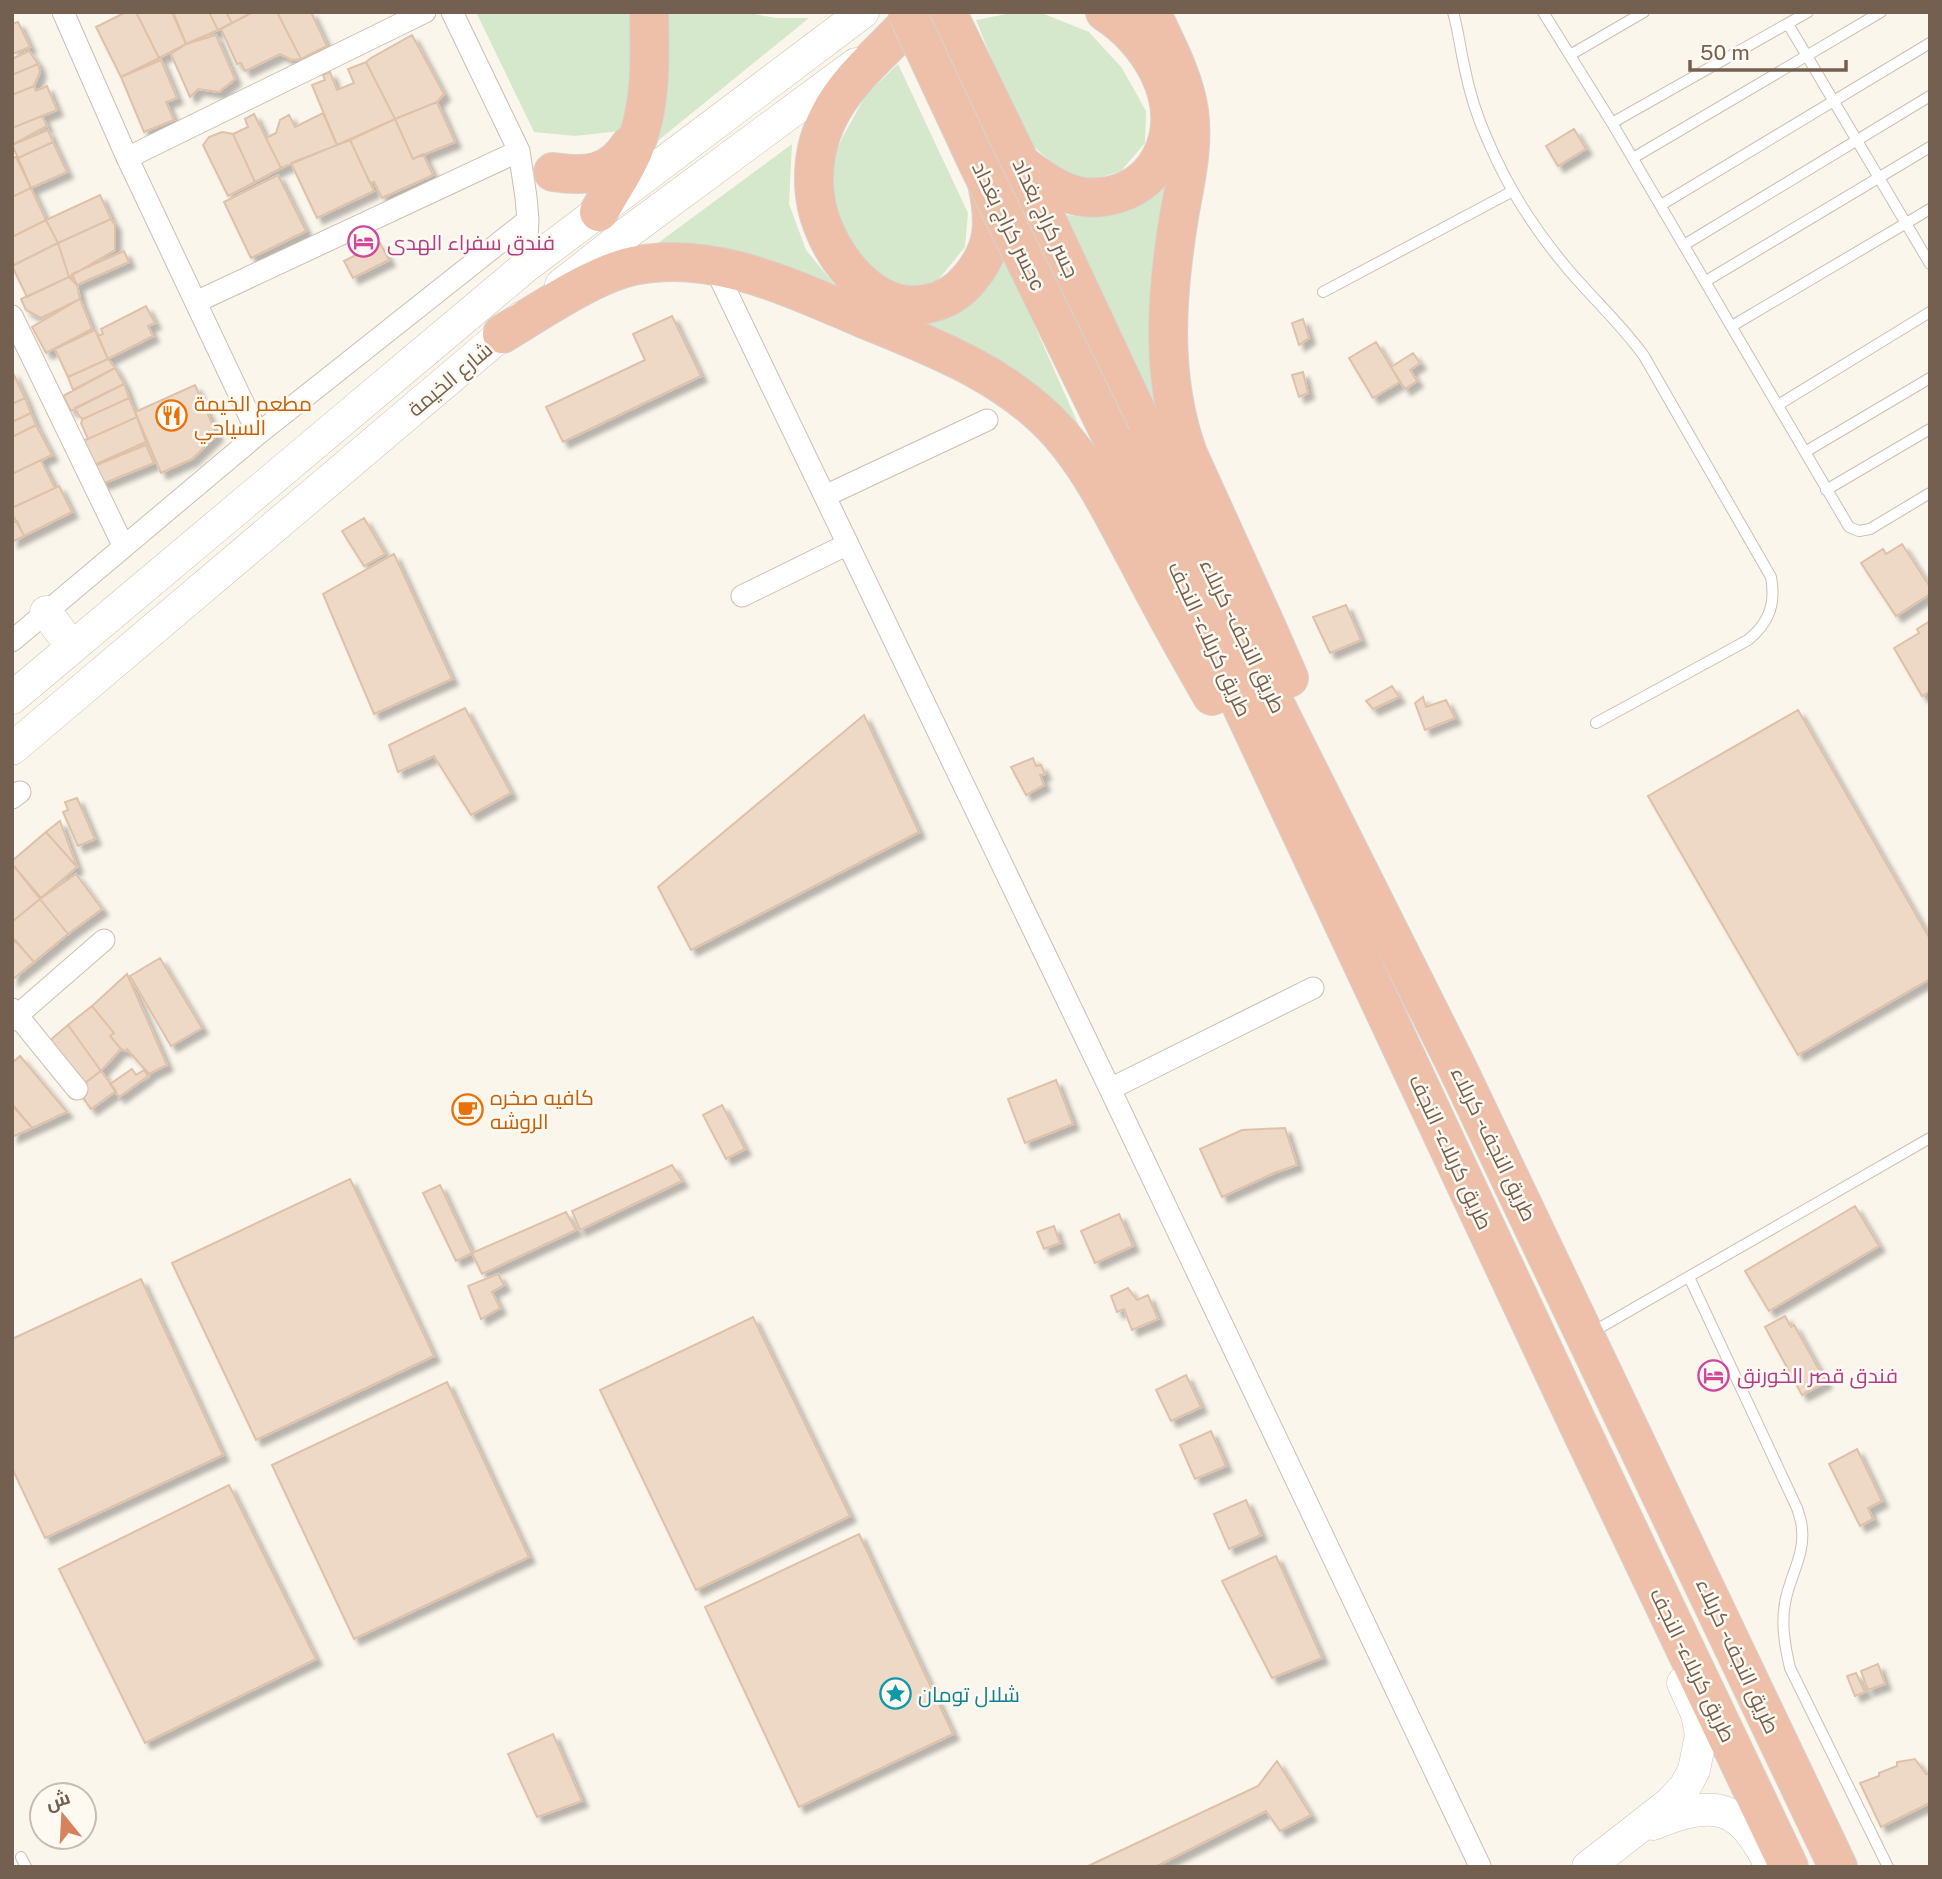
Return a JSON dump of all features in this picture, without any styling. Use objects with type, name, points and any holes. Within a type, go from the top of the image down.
[{"type":"highway","points":[[607,198],[633,151],[640,128],[650,71],[649,12]]},
{"type":"highway","name":"جسر كراج بغداد","points":[[947,12],[1020,163],[1127,431]]},
{"type":"highway","points":[[1020,163],[1046,182],[1075,195],[1115,195],[1143,181],[1155,169],[1163,155],[1171,113],[1156,66],[1132,34],[1105,12]]},
{"type":"highway","points":[[1151,12],[1177,68],[1189,110],[1191,132],[1170,289],[1167,334],[1171,390],[1178,428],[1302,710],[1367,887]]},
{"type":"highway","points":[[905,21],[842,95],[827,119],[814,164],[815,199],[825,234],[848,269],[872,292],[886,300],[917,306],[936,302],[952,295],[965,284],[985,258],[993,225],[986,180]]},
{"type":"highway","name":"جسر كراج بغدادc","points":[[905,21],[986,180],[1127,431]]},
{"type":"highway","points":[[554,172],[574,175],[605,170],[616,163],[628,149],[640,128]]},
{"type":"highway","points":[[502,334],[559,299],[604,276],[632,266],[667,262],[714,266],[788,287],[972,365],[1021,396],[1062,436],[1091,474],[1214,700],[1333,902]]},
{"type":"highway","name":"طريق النجف - کربلاء","points":[[1127,431],[1251,656],[1457,1067],[1839,1867]]},
{"type":"highway","name":"طريق کربلاء - النجف","points":[[1127,431],[1211,640],[1789,1867]]},
{"type":"street","points":[[63,12],[127,158],[258,434]]},
{"type":"street","points":[[127,158],[425,12]]},
{"type":"street","points":[[452,12],[519,151],[528,220],[525,267]]},
{"type":"street","name":"شارع الخيمة","points":[[13,698],[607,198],[655,168],[863,12]]},
{"type":"street","name":"شارع الخيمة","points":[[12,749],[502,334],[622,237],[905,21]]},
{"type":"street","points":[[196,302],[519,151]]},
{"type":"street","points":[[519,151],[554,172],[589,186],[607,198]]},
{"type":"street","points":[[12,641],[258,434],[528,220]]},
{"type":"street","points":[[714,266],[1480,1867]]},
{"type":"street","points":[[12,316],[124,547]]},
{"type":"street","points":[[825,496],[987,420]]},
{"type":"street","points":[[743,596],[848,544]]},
{"type":"street","points":[[46,612],[72,647]]},
{"type":"street","points":[[13,698],[21,716],[38,728]]},
{"type":"street","points":[[77,1089],[14,1015],[104,940]]},
{"type":"street","points":[[1110,1089],[1314,988]]},
{"type":"street","points":[[1578,1424],[1591,1481],[1601,1507],[1697,1714],[1701,1735],[1694,1770],[1685,1787],[1588,1867]]},
{"type":"street","points":[[1627,1837],[1670,1817],[1690,1810],[1708,1808],[1743,1822],[1771,1867]]},
{"type":"lane","points":[[1453,12],[1478,118],[1514,191],[1548,244],[1622,327],[1644,356],[1766,566],[1773,589],[1770,612],[1765,623],[1748,640],[1596,723]]},
{"type":"lane","points":[[1543,12],[1661,205],[1849,527],[1859,531],[1870,529],[1930,494]]},
{"type":"lane","points":[[1570,55],[1644,12]]},
{"type":"lane","points":[[1612,123],[1808,12]]},
{"type":"lane","points":[[1633,158],[1881,12]]},
{"type":"lane","points":[[1788,24],[1930,264]]},
{"type":"lane","points":[[1661,205],[1930,43]]},
{"type":"lane","points":[[1684,244],[1930,96]]},
{"type":"lane","points":[[1706,281],[1930,147]]},
{"type":"lane","points":[[1323,292],[1514,191]]},
{"type":"lane","points":[[1732,326],[1930,209]]},
{"type":"lane","points":[[1778,405],[1930,312]]},
{"type":"lane","points":[[1805,452],[1930,378]]},
{"type":"lane","points":[[1826,490],[1930,429]]},
{"type":"lane","points":[[1586,1336],[1930,1138]]},
{"type":"lane","points":[[1689,1277],[1800,1518],[1801,1550],[1789,1586],[1783,1618],[1783,1635],[1790,1668],[1888,1867]]},
{"type":"green space","points":[[476,12],[629,12],[633,82],[620,131],[575,136],[534,132]]},
{"type":"green space","points":[[660,12],[743,12],[776,18],[809,18],[644,152]]},
{"type":"green space","points":[[1017,12],[1039,12],[1089,32],[1122,68],[1146,111],[1145,143],[1121,171],[1086,182],[1059,169],[1023,137],[976,20]]},
{"type":"green space","points":[[898,64],[968,213],[965,247],[938,280],[907,290],[875,276],[846,242],[827,173],[842,138],[866,95]]},
{"type":"green space","points":[[792,144],[789,204],[806,250],[844,296],[746,258],[658,243]]},
{"type":"green space","points":[[1169,171],[1149,322],[1157,415],[1059,214],[1083,217],[1118,211]]},
{"type":"green space","points":[[1003,254],[1090,451],[907,329]]},
{"type":"building","points":[[126,12],[136,12],[159,58],[121,77],[96,27]]},
{"type":"building","points":[[136,12],[172,12],[186,44],[159,58]]},
{"type":"building","points":[[173,12],[209,12],[218,30],[186,44]]},
{"type":"building","points":[[209,12],[226,12],[232,23],[218,30]]},
{"type":"building","points":[[226,12],[253,12],[232,23]]},
{"type":"building","points":[[253,12],[277,12],[301,59],[292,60],[280,54],[245,71],[241,63],[237,64],[221,29]]},
{"type":"building","points":[[277,12],[311,12],[327,46],[301,59]]},
{"type":"building","points":[[18,22],[30,47],[12,54],[12,24]]},
{"type":"building","points":[[216,35],[235,79],[219,92],[198,89],[190,97],[171,54],[186,44]]},
{"type":"building","points":[[412,35],[444,94],[437,102],[395,119],[366,62]]},
{"type":"building","points":[[29,51],[38,64],[12,75],[12,59]]},
{"type":"building","points":[[161,60],[177,98],[166,102],[174,120],[144,132],[121,77]]},
{"type":"building","points":[[366,62],[395,119],[337,145],[312,85],[325,80],[323,75],[330,72],[337,90],[354,83],[348,69]]},
{"type":"building","points":[[38,64],[40,72],[34,86],[12,95],[12,75]]},
{"type":"building","points":[[34,86],[36,91],[47,86],[57,110],[12,128],[12,95]]},
{"type":"building","points":[[437,102],[455,142],[413,159],[395,119]]},
{"type":"building","points":[[323,113],[337,145],[281,168],[266,138],[276,133],[280,120],[289,115],[295,127]]},
{"type":"building","points":[[254,114],[281,168],[255,182],[233,134],[248,127],[245,119]]},
{"type":"building","points":[[42,116],[47,126],[12,145],[12,128]]},
{"type":"building","points":[[395,119],[413,159],[423,154],[433,175],[382,198],[374,182],[370,183],[350,140]]},
{"type":"building","points":[[1574,129],[1586,149],[1558,166],[1546,146]]},
{"type":"building","points":[[48,130],[53,142],[18,158],[12,145]]},
{"type":"building","points":[[222,132],[233,134],[255,182],[228,196],[203,145],[209,137]]},
{"type":"building","points":[[350,140],[374,191],[317,218],[291,163]]},
{"type":"building","points":[[53,142],[67,172],[31,188],[18,158]]},
{"type":"building","points":[[16,157],[31,188],[12,197],[12,158]]},
{"type":"building","points":[[278,175],[306,231],[251,258],[224,202]]},
{"type":"building","points":[[31,188],[46,220],[12,237],[12,197]]},
{"type":"building","points":[[100,195],[111,219],[58,243],[46,220]]},
{"type":"building","points":[[111,219],[115,225],[115,250],[69,277],[58,243]]},
{"type":"building","points":[[46,220],[58,243],[12,266],[12,237]]},
{"type":"building","points":[[58,243],[69,277],[27,297],[12,266]]},
{"type":"building","points":[[380,243],[389,260],[353,278],[344,261]]},
{"type":"building","points":[[124,251],[129,262],[77,285],[72,274]]},
{"type":"building","points":[[69,277],[77,285],[80,299],[41,318],[26,310],[21,299]]},
{"type":"building","points":[[80,299],[92,329],[46,353],[32,327]]},
{"type":"building","points":[[146,306],[155,323],[148,326],[153,336],[108,359],[98,336],[103,334],[101,329]]},
{"type":"building","points":[[672,316],[701,376],[563,442],[546,407],[645,360],[633,334]]},
{"type":"building","points":[[1303,319],[1309,338],[1299,345],[1292,323]]},
{"type":"building","points":[[95,330],[108,359],[68,377],[55,349]]},
{"type":"building","points":[[1376,342],[1400,382],[1373,398],[1349,358]]},
{"type":"building","points":[[1413,353],[1420,363],[1410,370],[1417,381],[1405,389],[1391,367]]},
{"type":"building","points":[[108,359],[115,368],[73,390],[68,377]]},
{"type":"building","points":[[115,368],[124,384],[71,411],[63,396]]},
{"type":"building","points":[[12,371],[25,398],[12,404]]},
{"type":"building","points":[[1303,372],[1308,393],[1299,397],[1292,375]]},
{"type":"building","points":[[124,384],[129,398],[83,419],[79,416],[75,408]]},
{"type":"building","points":[[195,385],[217,435],[192,459],[161,473],[135,412]]},
{"type":"building","points":[[25,398],[31,413],[12,422],[12,404]]},
{"type":"building","points":[[129,398],[137,417],[88,439],[81,423],[83,419]]},
{"type":"building","points":[[31,413],[36,425],[12,437],[12,422]]},
{"type":"building","points":[[137,417],[146,442],[92,466],[80,441]]},
{"type":"building","points":[[36,425],[52,455],[12,474],[12,437]]},
{"type":"building","points":[[146,445],[154,463],[102,484],[94,466]]},
{"type":"building","points":[[41,460],[55,488],[12,508],[12,474]]},
{"type":"building","points":[[59,486],[72,512],[24,536],[12,514],[12,508]]},
{"type":"building","points":[[364,518],[385,554],[364,566],[342,531]]},
{"type":"building","points":[[17,521],[24,536],[12,542],[12,523]]},
{"type":"building","points":[[1902,544],[1930,587],[1930,594],[1896,616],[1861,563],[1883,549],[1886,554]]},
{"type":"building","points":[[394,554],[452,679],[374,714],[323,594]]},
{"type":"building","points":[[1346,605],[1361,640],[1330,653],[1313,617]]},
{"type":"building","points":[[1930,621],[1930,691],[1922,696],[1894,648],[1919,633],[1917,629]]},
{"type":"building","points":[[1392,686],[1399,697],[1373,709],[1366,701]]},
{"type":"building","points":[[1423,697],[1426,707],[1446,700],[1455,718],[1425,730],[1415,703]]},
{"type":"building","points":[[465,708],[511,793],[471,815],[434,756],[398,772],[389,745]]},
{"type":"building","points":[[1798,710],[1930,939],[1930,979],[1798,1055],[1648,796]]},
{"type":"building","points":[[864,715],[919,832],[691,950],[658,887]]},
{"type":"building","points":[[1033,758],[1036,766],[1041,765],[1045,774],[1040,775],[1044,785],[1026,795],[1011,767]]},
{"type":"building","points":[[77,798],[95,839],[78,846],[63,812],[68,810],[65,802]]},
{"type":"building","points":[[60,821],[77,867],[46,832]]},
{"type":"building","points":[[46,832],[77,867],[41,898],[12,861]]},
{"type":"building","points":[[12,864],[40,899],[12,922]]},
{"type":"building","points":[[76,874],[102,909],[68,934],[40,899]]},
{"type":"building","points":[[40,899],[68,934],[34,962],[12,937],[12,922]]},
{"type":"building","points":[[16,941],[34,962],[12,980],[12,944]]},
{"type":"building","points":[[160,958],[202,1028],[171,1046],[130,976]]},
{"type":"building","points":[[127,974],[167,1065],[149,1074],[127,1049],[121,1049],[110,1036],[114,1033],[92,1006]]},
{"type":"building","points":[[92,1006],[114,1033],[110,1036],[121,1049],[101,1071],[68,1025]]},
{"type":"building","points":[[68,1025],[101,1071],[77,1089],[42,1047]]},
{"type":"building","points":[[20,1056],[67,1112],[32,1128],[12,1104],[12,1063]]},
{"type":"building","points":[[132,1069],[136,1075],[144,1070],[148,1076],[119,1097],[110,1084]]},
{"type":"building","points":[[101,1071],[116,1091],[91,1109],[77,1089]]},
{"type":"building","points":[[1056,1080],[1073,1124],[1025,1143],[1008,1099]]},
{"type":"building","points":[[12,1105],[32,1128],[12,1137]]},
{"type":"building","points":[[722,1105],[745,1149],[726,1159],[703,1115]]},
{"type":"building","points":[[1285,1128],[1297,1165],[1222,1197],[1200,1149],[1242,1130]]},
{"type":"building","points":[[672,1165],[682,1181],[580,1230],[572,1211]]},
{"type":"building","points":[[350,1179],[434,1356],[256,1440],[172,1263]]},
{"type":"building","points":[[440,1185],[472,1253],[456,1261],[423,1193]]},
{"type":"building","points":[[1855,1206],[1879,1246],[1769,1311],[1745,1271]]},
{"type":"building","points":[[566,1212],[576,1230],[482,1274],[472,1253]]},
{"type":"building","points":[[1119,1214],[1133,1246],[1095,1263],[1081,1231]]},
{"type":"building","points":[[1054,1226],[1060,1243],[1044,1249],[1037,1232]]},
{"type":"building","points":[[498,1274],[504,1285],[492,1292],[500,1308],[481,1319],[468,1286]]},
{"type":"building","points":[[141,1279],[223,1455],[45,1538],[12,1468],[12,1339]]},
{"type":"building","points":[[1128,1288],[1137,1300],[1148,1295],[1158,1319],[1132,1330],[1124,1309],[1117,1312],[1111,1296]]},
{"type":"building","points":[[1785,1316],[1791,1327],[1794,1325],[1826,1382],[1802,1395],[1765,1327]]},
{"type":"building","points":[[753,1317],[850,1516],[696,1590],[600,1390]]},
{"type":"building","points":[[1186,1375],[1201,1407],[1171,1421],[1156,1390]]},
{"type":"building","points":[[447,1382],[529,1557],[354,1639],[272,1465]]},
{"type":"building","points":[[1211,1431],[1226,1466],[1195,1479],[1180,1445]]},
{"type":"building","points":[[1857,1449],[1882,1501],[1868,1508],[1873,1519],[1860,1526],[1829,1464]]},
{"type":"building","points":[[229,1485],[316,1659],[145,1743],[59,1569]]},
{"type":"building","points":[[1246,1500],[1261,1535],[1229,1549],[1214,1514]]},
{"type":"building","points":[[859,1534],[953,1734],[799,1807],[705,1607]]},
{"type":"building","points":[[1276,1556],[1322,1658],[1272,1678],[1222,1581]]},
{"type":"building","points":[[1878,1664],[1885,1684],[1868,1690],[1861,1671]]},
{"type":"building","points":[[1856,1673],[1865,1692],[1855,1696],[1847,1676]]},
{"type":"building","points":[[553,1734],[582,1801],[537,1817],[508,1754]]},
{"type":"building","points":[[1915,1759],[1926,1774],[1930,1774],[1930,1803],[1881,1827],[1860,1783],[1897,1766],[1897,1762]]},
{"type":"building","points":[[1277,1761],[1311,1815],[1280,1831],[1266,1811],[1155,1867],[1086,1867],[1258,1786]]},
{"type":"place","name":"فندق سفراء الهدى","points":[[364,242]]},
{"type":"place","name":"مطعم الخيمة السياحي","points":[[171,415]]},
{"type":"place","name":"كافيه صخره الروشه","points":[[467,1109]]},
{"type":"place","name":"فندق قصر الخورنق","points":[[1714,1375]]},
{"type":"place","name":"شلال تومان","points":[[895,1694]]}]
